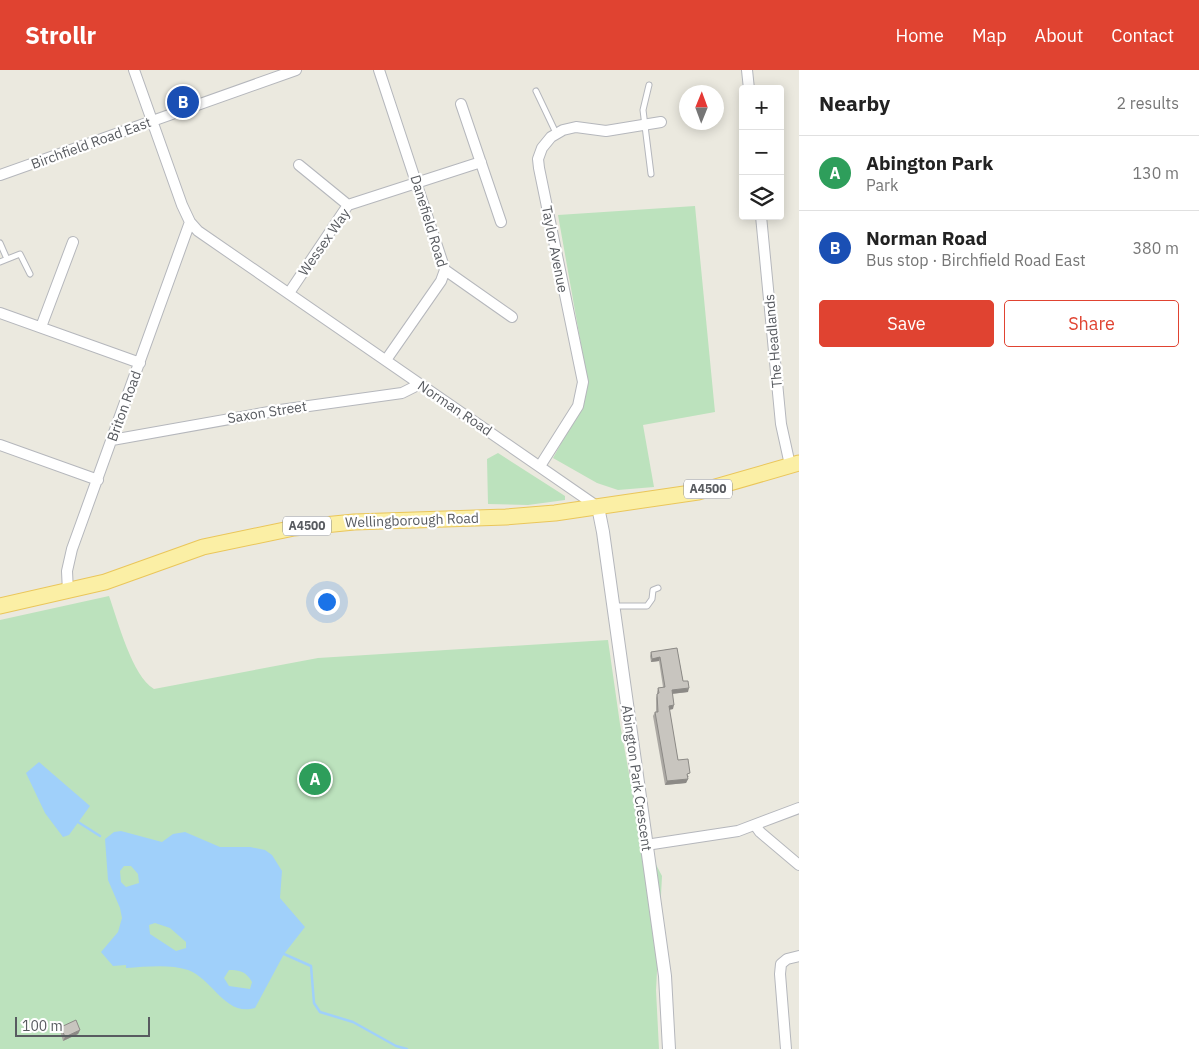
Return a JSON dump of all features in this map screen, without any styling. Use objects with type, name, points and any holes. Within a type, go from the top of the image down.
[{"type":"main road","name":"Wellingborough Road","points":[[0,606],[68,592],[105,582],[202,548],[294,528],[354,522],[506,517],[598,507],[698,492],[794,464]]},
{"type":"street","points":[[134,70],[182,206],[190,222]]},
{"type":"street","name":"Birchfield Road East","points":[[0,175],[153,121],[268,74],[296,70]]},
{"type":"street","name":"Danefield Road","points":[[379,70],[418,183],[445,270],[441,281],[386,360]]},
{"type":"street","points":[[747,70],[749,85]]},
{"type":"street","points":[[461,104],[501,222]]},
{"type":"street","points":[[556,133],[569,128],[606,131],[645,123],[661,122]]},
{"type":"street","name":"Taylor Avenue","points":[[540,466],[578,406],[583,382],[538,160],[542,148],[556,133]]},
{"type":"street","name":"Wessex Way","points":[[289,293],[348,205],[481,162]]},
{"type":"street","points":[[298,165],[348,205]]},
{"type":"street","name":"The Headlands","points":[[761,220],[781,424],[794,464]]},
{"type":"street","name":"Norman Road","points":[[190,222],[210,240],[598,507]]},
{"type":"street","name":"Briton Road","points":[[68,592],[66,579],[68,561],[190,222]]},
{"type":"street","points":[[41,327],[73,242]]},
{"type":"street","points":[[445,270],[512,317]]},
{"type":"street","points":[[0,313],[140,363]]},
{"type":"street","name":"Saxon Street","points":[[112,440],[280,410],[402,393],[420,384]]},
{"type":"street","points":[[0,445],[98,480]]},
{"type":"street","name":"Abington Park Crescent","points":[[598,507],[614,606],[668,1004],[669,1049]]},
{"type":"street","points":[[646,844],[726,834],[799,808]]},
{"type":"street","points":[[755,825],[760,832],[799,865]]},
{"type":"street","points":[[786,1049],[781,964],[787,959],[799,956]]},
{"type":"lane","points":[[649,85],[644,100],[651,174]]},
{"type":"lane","points":[[536,91],[556,133]]},
{"type":"lane","points":[[0,243],[7,259]]},
{"type":"lane","points":[[0,262],[20,254],[30,274]]},
{"type":"lane","points":[[614,606],[648,606],[652,599],[653,590],[658,588]]},
{"type":"green space","points":[[695,206],[715,412],[643,425],[654,487],[618,490],[597,483],[553,458],[579,411],[585,367],[558,215]]},
{"type":"green space","points":[[498,453],[565,496],[565,500],[528,505],[488,504],[487,459]]},
{"type":"green space","points":[[109,596],[132,660],[146,682],[154,689],[318,658],[608,640],[620,724],[640,834],[662,876],[656,990],[659,1049],[0,1049],[0,620]]},
{"type":"water","points":[[39,762],[90,806],[69,835],[63,837],[45,813],[26,773]]},
{"type":"water","points":[[121,831],[162,842],[173,834],[185,832],[220,847],[250,847],[265,850],[272,855],[282,871],[280,898],[305,927],[284,954],[255,1008],[235,1007],[220,996],[205,981],[188,970],[165,966],[126,968],[126,965],[113,966],[101,952],[118,932],[122,918],[120,908],[108,880],[105,839],[114,832]],"holes":[[[124,866],[131,866],[138,874],[139,883],[126,887],[121,882],[120,871]],[[155,923],[170,928],[186,942],[186,948],[176,951],[150,934],[149,925]],[[229,970],[237,970],[243,972],[252,982],[250,989],[229,986],[224,978]]]},
{"type":"building","points":[[677,648],[683,681],[688,681],[689,688],[672,690],[674,705],[669,706],[678,760],[688,759],[690,773],[687,774],[688,779],[667,781],[655,712],[658,712],[658,688],[665,687],[660,657],[652,659],[651,652]]},
{"type":"building","points":[[76,1020],[80,1030],[65,1037],[61,1027]]},
{"type":"waterway","points":[[78,822],[100,836]]},
{"type":"waterway","points":[[284,954],[311,966],[314,1003],[320,1012],[353,1022],[396,1046],[407,1049]]},
{"type":"place","name":"Norman Road","points":[[183,102]]},
{"type":"place","name":"Abington Park","points":[[315,779]]}]
